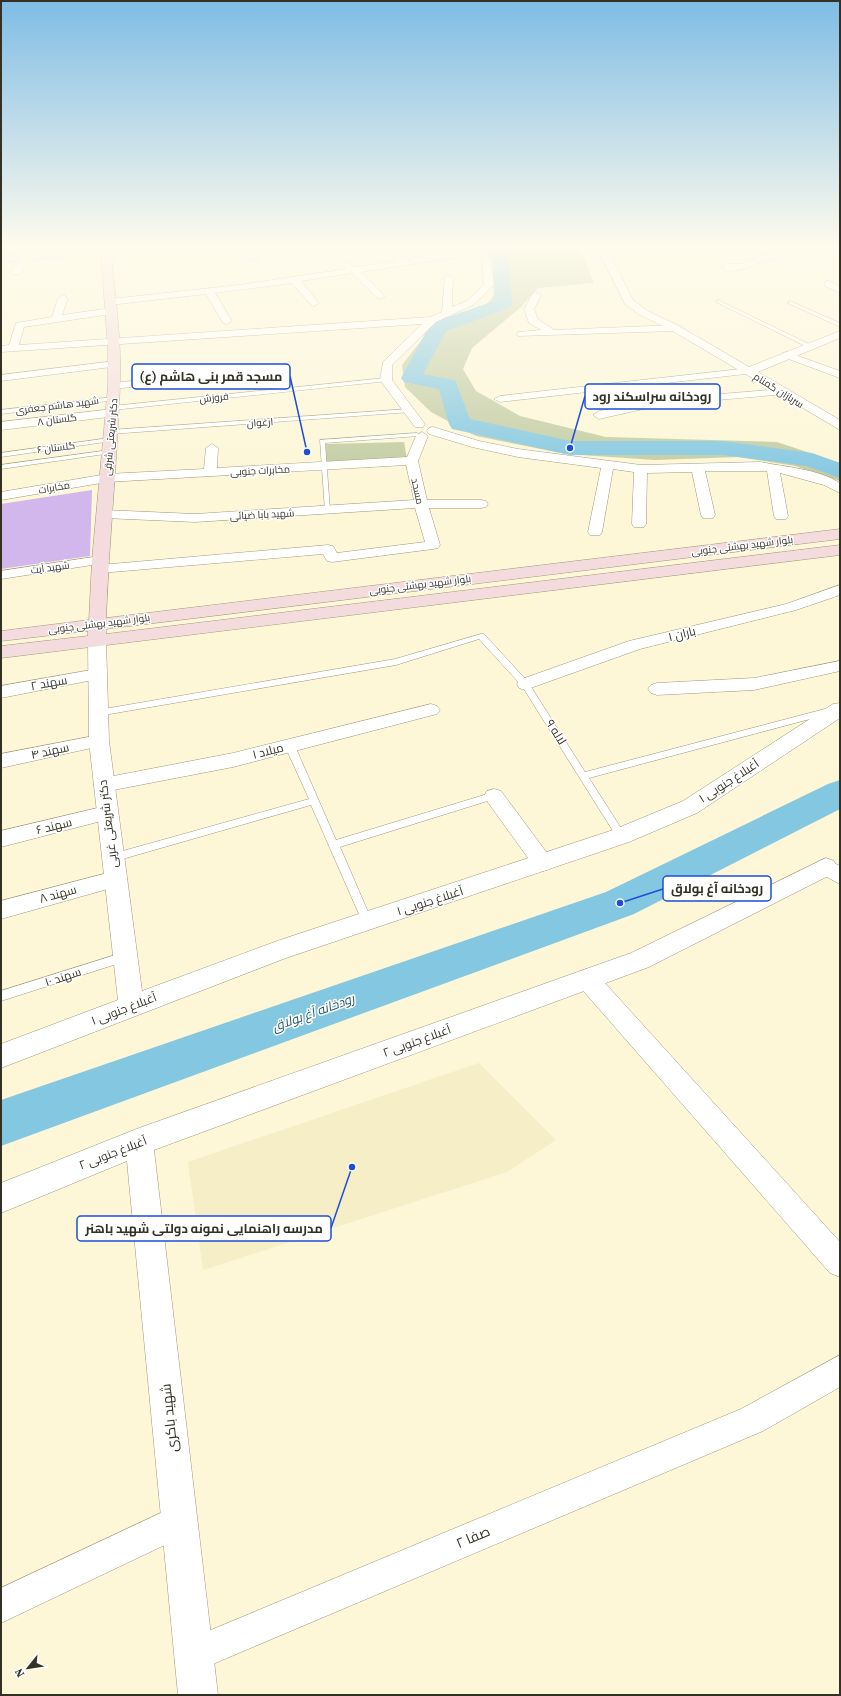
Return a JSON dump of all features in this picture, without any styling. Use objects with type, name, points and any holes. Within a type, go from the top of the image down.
[{"type":"main road","name":"دکتر شریعتی شرقی","points":[[97,632],[100,565],[114,401],[115,364],[111,323]]},
{"type":"main road","name":"بلوار شهید بهشتی جنوبی","points":[[1,652],[97,632],[840,534]]},
{"type":"main road","name":"بلوار شهید بهشتی جنوبی","points":[[1,636],[97,632],[840,550]]},
{"type":"street","points":[[13,348],[20,325],[33,323]]},
{"type":"street","points":[[1,349],[384,323]]},
{"type":"street","points":[[429,323],[387,364],[386,380],[423,432],[518,453],[642,469],[760,466],[795,472],[828,482],[840,488]]},
{"type":"street","points":[[538,323],[550,332]]},
{"type":"street","name":"سربازان گمنام","points":[[665,323],[750,371],[782,392],[840,426]]},
{"type":"street","points":[[522,334],[675,328]]},
{"type":"street","points":[[500,399],[750,371],[840,334]]},
{"type":"street","points":[[787,355],[840,375]]},
{"type":"street","points":[[1,378],[115,364]]},
{"type":"street","name":"گلستان ۸","points":[[1,426],[114,401],[196,377]]},
{"type":"street","points":[[599,415],[661,402],[782,392]]},
{"type":"street","name":"مسجد","points":[[423,432],[412,461],[421,504],[433,545]]},
{"type":"street","points":[[210,473],[212,448]]},
{"type":"street","name":"مخابرات جنوبی","points":[[107,478],[412,461]]},
{"type":"street","points":[[595,532],[608,464]]},
{"type":"street","points":[[698,468],[708,515]]},
{"type":"street","points":[[773,468],[781,516]]},
{"type":"street","points":[[639,524],[642,469]]},
{"type":"street","name":"مخابرات","points":[[1,496],[107,478]]},
{"type":"street","name":"شهيد بابا ضيائی","points":[[104,514],[195,518],[421,504],[481,504]]},
{"type":"street","name":"شهید آیت","points":[[1,575],[100,565],[328,548],[332,558],[433,545]]},
{"type":"street","name":"باران ۱","points":[[525,684],[635,646],[791,608],[840,590]]},
{"type":"street","name":"دکتر شریعتی غربی","points":[[97,632],[99,741],[106,813],[131,1006]]},
{"type":"street","points":[[657,689],[754,684],[840,666]]},
{"type":"street","name":"سهند ۲","points":[[1,692],[97,674]]},
{"type":"street","name":"آغبلاغ جنوبی ۱","points":[[1,1056],[280,950],[621,836],[690,807],[840,708]]},
{"type":"street","name":"میلاد ۱","points":[[103,785],[233,760],[431,710]]},
{"type":"street","name":"سهند ۴","points":[[1,761],[99,741]]},
{"type":"street","points":[[494,796],[543,863]]},
{"type":"street","name":"سهند ۶","points":[[1,839],[106,813]]},
{"type":"street","name":"آغبلاغ جنوبی ۲","points":[[1,1198],[139,1142],[640,960],[833,872]]},
{"type":"street","name":"سهند ۸","points":[[1,910],[115,879]]},
{"type":"street","points":[[587,979],[840,1263]]},
{"type":"street","name":"شهید باکری","points":[[139,1142],[198,1695]]},
{"type":"street","name":"صفا ۲","points":[[194,1654],[752,1420],[840,1370]]},
{"type":"street","points":[[1,1606],[180,1520]]},
{"type":"lane","points":[[763,323],[809,346]]},
{"type":"lane","name":"فروزش","points":[[114,401],[386,380]]},
{"type":"lane","name":"شهيد هاشم جعفری","points":[[1,412],[114,401]]},
{"type":"lane","name":"ارغوان","points":[[111,441],[409,411]]},
{"type":"lane","points":[[327,510],[322,441],[423,432]]},
{"type":"lane","points":[[1,467],[111,441]]},
{"type":"lane","name":"گلستان ۶","points":[[1,454],[111,441]]},
{"type":"lane","name":"لاله ۹","points":[[98,713],[396,662],[481,636],[525,684],[621,836]]},
{"type":"lane","points":[[584,776],[840,708]]},
{"type":"lane","points":[[290,746],[367,921]]},
{"type":"lane","points":[[334,845],[494,796]]},
{"type":"lane","points":[[112,858],[314,801]]},
{"type":"lane","name":"سهند ۱۰","points":[[1,996],[125,957]]},
{"type":"shaded area","points":[[479,1063],[556,1140],[507,1172],[203,1270],[188,1162]]},
{"type":"green space","points":[[442,323],[502,323],[472,348],[463,369],[476,391],[520,416],[606,437],[777,442],[840,463],[840,481],[795,466],[738,457],[655,460],[566,454],[476,436],[431,412],[405,387],[402,365],[431,328]]},
{"type":"green space","points":[[404,442],[407,459],[326,463],[326,444]]},
{"type":"building","points":[[92,490],[90,556],[1,569],[1,504]]},
{"type":"waterway","points":[[449,323],[438,327],[411,378],[448,384],[460,424],[570,448],[723,448],[812,460],[840,471]]},
{"type":"waterway","name":"رودخانه آغ بولاق","points":[[1,1123],[620,903],[840,793]]},
{"type":"place","name":"رودخانه سراسکند رود","points":[[570,448]]},
{"type":"place","name":"مسجد قمر بنی هاشم (ع)","points":[[307,452]]},
{"type":"place","name":"رودخانه آغ بولاق","points":[[620,903]]},
{"type":"place","name":"مدرسه راهنمایی نمونه دولتی شهید باهنر","points":[[352,1167]]}]
